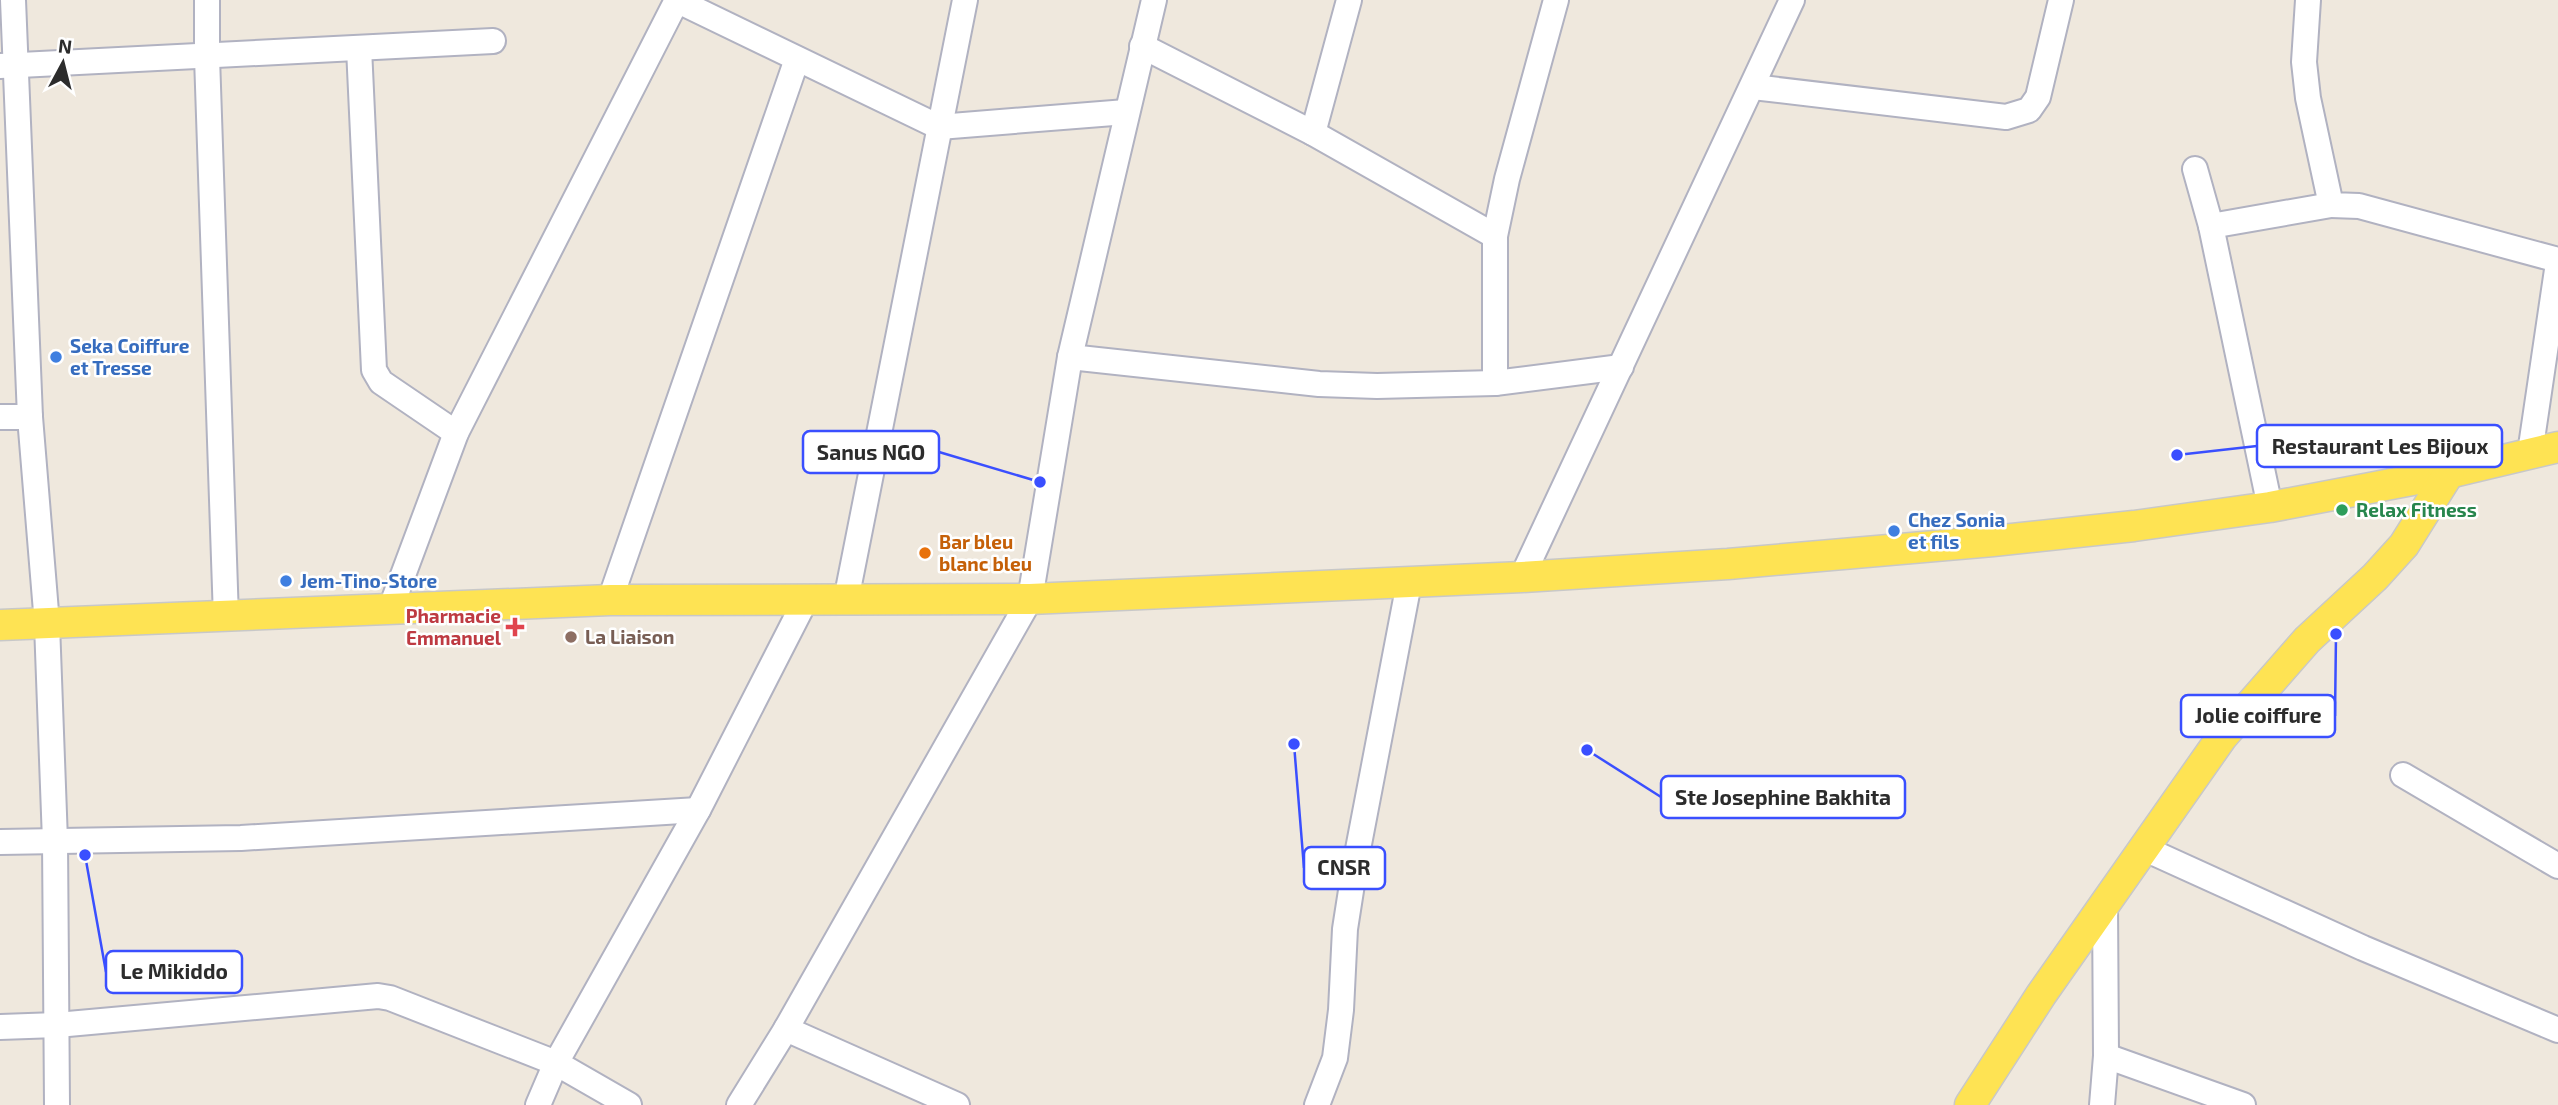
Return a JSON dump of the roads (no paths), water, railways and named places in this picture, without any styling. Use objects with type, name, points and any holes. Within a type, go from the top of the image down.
[{"type":"main road","points":[[0,625],[226,618],[610,600],[1030,599],[1409,583],[1728,564],[1993,541],[2134,526],[2270,507],[2449,473],[2544,450]]},
{"type":"main road","points":[[1970,1105],[2041,995],[2222,737],[2307,640],[2375,577],[2404,545],[2449,473]]},
{"type":"street","points":[[13,0],[7,66],[11,234],[47,624],[55,841],[57,1105]]},
{"type":"street","points":[[207,0],[206,57],[226,618]]},
{"type":"street","points":[[390,610],[456,433],[677,0],[939,127],[1126,112]]},
{"type":"street","points":[[846,600],[965,0]]},
{"type":"street","points":[[739,1105],[786,1029],[1030,599],[1070,357],[1154,0]]},
{"type":"street","points":[[1314,132],[1349,0]]},
{"type":"street","points":[[1495,383],[1495,236],[1507,179],[1556,0]]},
{"type":"street","points":[[1522,577],[1792,0]]},
{"type":"street","points":[[1753,87],[2006,117],[2029,110],[2038,97],[2061,0]]},
{"type":"street","points":[[2308,0],[2304,62],[2308,98],[2331,205]]},
{"type":"street","points":[[7,66],[492,41]]},
{"type":"street","points":[[1142,46],[1314,132],[1495,236]]},
{"type":"street","points":[[359,48],[374,370],[381,382],[456,433]]},
{"type":"street","points":[[610,600],[797,59]]},
{"type":"street","points":[[2195,169],[2211,226],[2270,507]]},
{"type":"street","points":[[2211,226],[2331,205],[2359,206],[2558,262],[2544,450]]},
{"type":"street","points":[[1070,357],[1319,384],[1377,386],[1495,383],[1621,367]]},
{"type":"street","points":[[0,417],[30,417]]},
{"type":"street","points":[[1317,1105],[1335,1058],[1341,1010],[1345,929],[1409,583]]},
{"type":"street","points":[[538,1105],[556,1063],[698,810],[805,601]]},
{"type":"street","points":[[2403,775],[2558,866]]},
{"type":"street","points":[[0,842],[241,838],[698,810]]},
{"type":"street","points":[[2143,848],[2363,948],[2558,1030]]},
{"type":"street","points":[[2102,1105],[2106,1056],[2105,902]]},
{"type":"street","points":[[0,1027],[57,1025],[378,996],[390,998],[556,1063],[629,1105]]},
{"type":"street","points":[[786,1029],[957,1105]]},
{"type":"street","points":[[2106,1056],[2243,1105]]},
{"type":"place","name":"Seka Coiffure et Tresse","points":[[56,357]]},
{"type":"place","name":"Restaurant Les Bijoux","points":[[2177,455]]},
{"type":"place","name":"Sanus NGO","points":[[1040,482]]},
{"type":"place","name":"Relax Fitness","points":[[2342,510]]},
{"type":"place","name":"Chez Sonia et fils","points":[[1894,531]]},
{"type":"place","name":"Bar bleu blanc bleu","points":[[925,553]]},
{"type":"place","name":"Jem-Tino-Store","points":[[286,581]]},
{"type":"place","name":"Pharmacie Emmanuel","points":[[515,627]]},
{"type":"place","name":"Jolie coiffure","points":[[2336,634]]},
{"type":"place","name":"La Liaison","points":[[571,637]]},
{"type":"place","name":"CNSR","points":[[1294,744]]},
{"type":"place","name":"Ste Josephine Bakhita","points":[[1587,750]]},
{"type":"place","name":"Le Mikiddo","points":[[85,855]]}]
